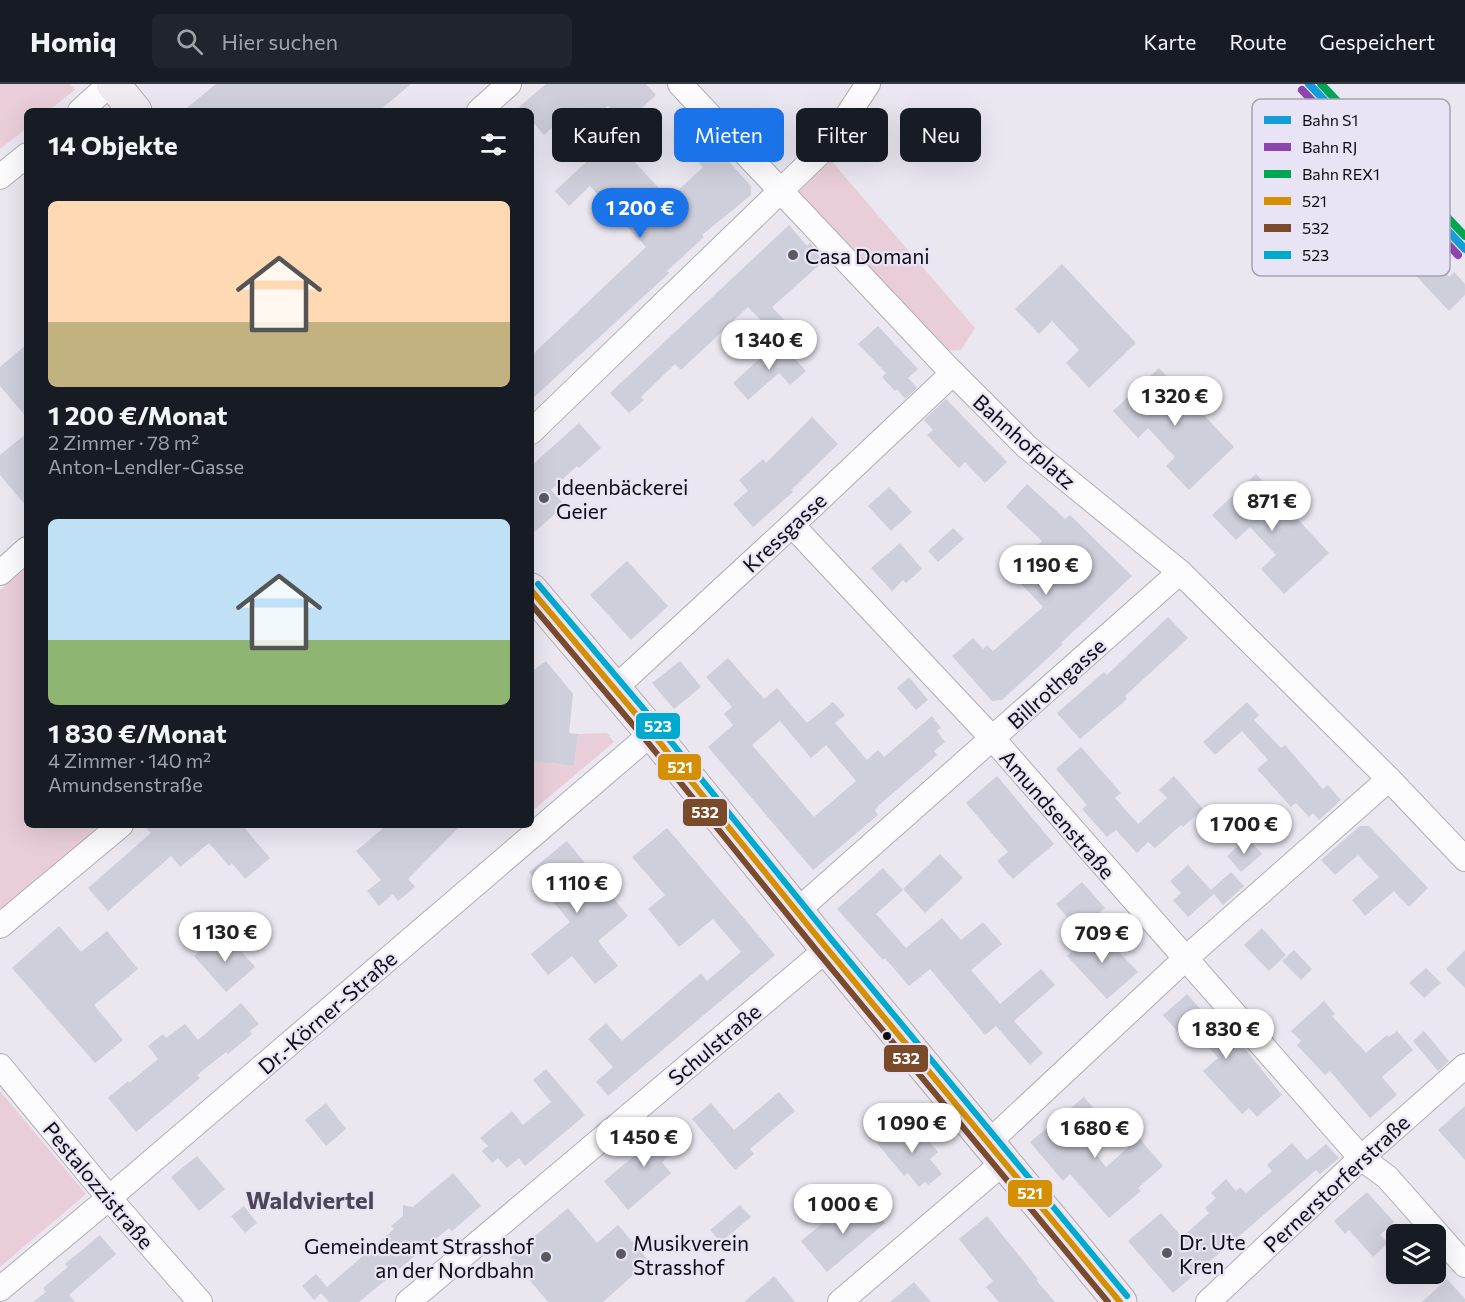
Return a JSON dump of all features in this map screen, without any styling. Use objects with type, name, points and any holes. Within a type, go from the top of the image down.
[{"type":"main road","points":[[112,84],[132,108]]},
{"type":"main road","points":[[534,594],[652,733],[1120,1302]]},
{"type":"street","points":[[84,108],[112,84]]},
{"type":"street","points":[[482,108],[509,84]]},
{"type":"street","name":"Bahnhofplatz","points":[[680,84],[953,373],[1027,447],[1180,572],[1389,779],[1465,859]]},
{"type":"street","points":[[534,429],[828,145],[868,84]]},
{"type":"street","points":[[0,177],[24,157]]},
{"type":"street","name":"Kressgasse","points":[[614,689],[953,373]]},
{"type":"street","name":"Amundsenstraße","points":[[792,525],[993,740],[1361,1158],[1387,1178],[1465,1265]]},
{"type":"street","points":[[0,573],[24,552]]},
{"type":"street","name":"Billrothgasse","points":[[797,911],[993,740],[1180,572]]},
{"type":"street","name":"Dr.-Körner-Straße","points":[[0,1289],[652,733]]},
{"type":"street","points":[[840,1302],[996,1153],[1185,959],[1389,779]]},
{"type":"street","points":[[0,926],[117,828]]},
{"type":"street","name":"Schulstraße","points":[[408,1302],[828,949]]},
{"type":"street","name":"Pestalozzistraße","points":[[0,1066],[109,1198],[200,1302]]},
{"type":"street","name":"Pernerstorferstraße","points":[[1208,1302],[1361,1158],[1465,1066]]},
{"type":"shaded area","points":[[0,84],[70,84],[75,90],[52,108],[24,108],[24,130],[0,149]]},
{"type":"shaded area","points":[[823,162],[832,162],[975,328],[961,350],[940,351],[791,191]]},
{"type":"shaded area","points":[[24,570],[24,828],[97,828],[0,914],[0,590]]},
{"type":"shaded area","points":[[607,733],[614,742],[534,809],[534,761],[574,766],[578,734]]},
{"type":"shaded area","points":[[0,1091],[86,1194],[0,1267]]},
{"type":"building","points":[[216,84],[411,84],[383,108],[187,108]]},
{"type":"building","points":[[546,84],[646,84],[656,95],[642,108],[610,108],[608,106],[606,108],[552,108],[552,128],[544,135],[534,123],[534,108],[520,108]]},
{"type":"building","points":[[586,162],[635,162],[669,199],[703,167],[698,162],[729,162],[751,186],[751,195],[702,235],[704,237],[667,271],[669,273],[534,397],[534,353],[646,247],[590,186],[569,206],[555,191]]},
{"type":"building","points":[[789,225],[807,246],[810,243],[825,260],[772,307],[790,326],[778,338],[748,307],[681,370],[675,364],[641,397],[644,400],[629,413],[610,393]]},
{"type":"building","points":[[1062,264],[1136,343],[1089,388],[1066,363],[1079,350],[1052,321],[1039,334],[1015,309]]},
{"type":"building","points":[[1454,272],[1465,284],[1465,295],[1449,311],[1416,276],[1449,277]]},
{"type":"building","points":[[878,326],[918,369],[908,378],[917,388],[905,399],[882,377],[886,373],[858,344]]},
{"type":"building","points":[[779,341],[806,371],[790,385],[779,373],[748,400],[733,383]]},
{"type":"building","points":[[24,347],[24,414],[0,386],[0,367]]},
{"type":"building","points":[[1159,368],[1234,447],[1189,490],[1166,466],[1175,457],[1148,428],[1138,438],[1113,411]]},
{"type":"building","points":[[946,399],[1007,462],[985,483],[965,462],[959,468],[927,435],[933,430],[924,420]]},
{"type":"building","points":[[812,417],[838,444],[791,490],[793,492],[753,527],[733,504],[748,491],[739,480],[763,459],[766,463]]},
{"type":"building","points":[[579,423],[601,448],[551,490],[565,505],[534,532],[534,463]]},
{"type":"building","points":[[24,435],[24,503],[0,475],[0,455]]},
{"type":"building","points":[[1256,474],[1329,553],[1284,594],[1261,569],[1276,555],[1250,527],[1236,540],[1212,515]]},
{"type":"building","points":[[1027,484],[1065,519],[1070,515],[1132,576],[1002,700],[992,701],[952,656],[973,638],[983,649],[987,645],[993,651],[1043,607],[1009,571],[1042,541],[1006,507]]},
{"type":"building","points":[[889,487],[912,512],[891,531],[868,506]]},
{"type":"building","points":[[953,528],[964,539],[938,562],[928,551]]},
{"type":"building","points":[[900,543],[922,569],[906,583],[903,580],[892,591],[871,568]]},
{"type":"building","points":[[627,561],[668,606],[631,640],[590,595]]},
{"type":"building","points":[[1168,617],[1188,638],[1125,696],[1127,699],[1080,739],[1057,713],[1104,672],[1107,675]]},
{"type":"building","points":[[728,658],[764,699],[777,688],[807,723],[833,702],[845,715],[835,723],[867,760],[878,750],[884,757],[932,716],[941,728],[937,731],[945,742],[934,751],[937,755],[878,806],[875,811],[878,815],[813,870],[708,747],[733,725],[724,714],[732,707],[706,677]],"holes":[[[780,721],[811,758],[826,745],[856,781],[814,817],[752,745]]]},
{"type":"building","points":[[546,661],[573,694],[569,733],[578,734],[574,766],[534,761],[534,670]]},
{"type":"building","points":[[680,661],[701,687],[674,709],[652,683]]},
{"type":"building","points":[[909,677],[928,700],[916,710],[897,688]]},
{"type":"building","points":[[1247,702],[1259,715],[1254,720],[1281,748],[1285,745],[1323,789],[1328,785],[1341,800],[1319,820],[1313,813],[1309,817],[1296,803],[1291,807],[1257,769],[1268,760],[1242,731],[1215,755],[1203,742]]},
{"type":"building","points":[[1081,747],[1121,793],[1115,798],[1138,824],[1167,798],[1159,790],[1174,776],[1203,809],[1155,848],[1148,842],[1137,853],[1116,830],[1107,837],[1082,809],[1087,805],[1056,769]]},
{"type":"building","points":[[997,776],[1054,844],[1013,879],[997,861],[1008,852],[966,803]]},
{"type":"building","points":[[1360,826],[1369,826],[1428,888],[1409,907],[1394,891],[1365,916],[1352,900],[1379,877],[1358,855],[1335,875],[1321,860]]},
{"type":"building","points":[[146,828],[245,828],[270,858],[245,879],[232,863],[229,866],[209,843],[180,867],[171,856],[108,911],[88,888],[151,833]]},
{"type":"building","points":[[383,828],[458,828],[408,879],[415,887],[398,901],[393,894],[379,906],[367,891],[381,880],[356,851]]},
{"type":"building","points":[[667,828],[775,955],[608,1096],[596,1082],[613,1067],[588,1039],[606,1023],[622,1041],[701,973],[707,981],[741,952],[713,919],[679,947],[648,909],[665,895],[632,857]]},
{"type":"building","points":[[1247,838],[1262,854],[1241,872],[1227,856]]},
{"type":"building","points":[[567,841],[628,916],[598,941],[618,966],[595,984],[572,956],[548,975],[531,954],[570,922],[529,872]]},
{"type":"building","points":[[940,854],[963,878],[925,913],[903,889]]},
{"type":"building","points":[[1188,865],[1211,890],[1231,872],[1244,886],[1223,905],[1214,894],[1188,917],[1173,900],[1181,893],[1170,881]]},
{"type":"building","points":[[883,868],[903,890],[876,914],[906,948],[942,918],[961,940],[983,922],[1002,944],[971,970],[1000,1004],[1041,969],[1055,985],[1014,1021],[1043,1053],[1030,1065],[996,1026],[985,1035],[930,969],[909,986],[837,909]]},
{"type":"building","points":[[1082,882],[1105,908],[1079,931],[1056,904]]},
{"type":"building","points":[[59,926],[81,952],[107,931],[138,969],[94,1005],[123,1040],[95,1063],[12,968]]},
{"type":"building","points":[[1262,928],[1286,955],[1269,971],[1244,945]]},
{"type":"building","points":[[1097,929],[1138,972],[1107,999],[1067,956]]},
{"type":"building","points":[[228,936],[255,967],[226,992],[194,956],[206,946],[211,951]]},
{"type":"building","points":[[1294,950],[1312,969],[1301,980],[1282,961]]},
{"type":"building","points":[[1465,950],[1465,988],[1446,969]]},
{"type":"building","points":[[1426,968],[1441,983],[1424,998],[1409,983]]},
{"type":"building","points":[[1187,994],[1232,1045],[1238,1040],[1282,1095],[1257,1117],[1249,1108],[1242,1114],[1203,1071],[1218,1058],[1194,1031],[1184,1039],[1163,1015]]},
{"type":"building","points":[[1324,1001],[1335,1014],[1332,1016],[1366,1053],[1387,1035],[1389,1037],[1397,1031],[1413,1050],[1382,1077],[1397,1095],[1370,1118],[1330,1071],[1325,1075],[1297,1045],[1301,1041],[1291,1031]]},
{"type":"building","points":[[241,1003],[259,1024],[250,1031],[252,1034],[197,1075],[200,1078],[136,1132],[108,1098],[158,1059],[148,1046],[163,1034],[166,1038],[185,1024],[198,1040]]},
{"type":"building","points":[[1424,1031],[1449,1061],[1438,1071],[1413,1041]]},
{"type":"building","points":[[546,1069],[585,1115],[525,1166],[519,1158],[507,1168],[498,1158],[492,1163],[482,1151],[488,1146],[480,1138],[512,1111],[523,1125],[551,1102],[533,1080]]},
{"type":"building","points":[[779,1092],[795,1111],[750,1149],[754,1154],[735,1170],[692,1119],[711,1103],[734,1130]]},
{"type":"building","points":[[1084,1097],[1106,1123],[1085,1141],[1106,1167],[1139,1138],[1163,1166],[1138,1188],[1141,1191],[1109,1218],[1070,1174],[1063,1181],[1030,1142]]},
{"type":"building","points":[[326,1103],[346,1129],[326,1146],[305,1120]]},
{"type":"building","points":[[1465,1106],[1465,1160],[1438,1130]]},
{"type":"building","points":[[914,1122],[938,1152],[930,1159],[942,1174],[928,1185],[925,1182],[919,1187],[908,1173],[904,1176],[877,1143],[896,1128],[900,1133]]},
{"type":"building","points":[[664,1123],[682,1144],[662,1162],[671,1173],[628,1210],[604,1181],[644,1148],[641,1144]]},
{"type":"building","points":[[1292,1143],[1307,1160],[1326,1144],[1339,1158],[1320,1174],[1316,1170],[1173,1293],[1128,1241],[1161,1213],[1182,1237],[1209,1213],[1205,1208],[1216,1198],[1211,1193],[1226,1179],[1236,1191],[1240,1187],[1246,1193],[1272,1171],[1267,1165]]},
{"type":"building","points":[[197,1156],[225,1189],[199,1211],[171,1177]]},
{"type":"building","points":[[453,1173],[481,1206],[452,1231],[449,1228],[359,1302],[329,1302],[321,1293],[314,1300],[302,1286],[316,1274],[327,1287],[394,1229],[391,1226],[403,1216],[403,1205],[413,1207]]},
{"type":"building","points":[[1367,1192],[1394,1222],[1386,1224],[1386,1229],[1380,1235],[1386,1241],[1386,1245],[1373,1257],[1349,1230],[1345,1234],[1334,1221]]},
{"type":"building","points":[[864,1198],[885,1223],[827,1272],[801,1241],[828,1219],[832,1225]]},
{"type":"building","points":[[740,1205],[751,1217],[721,1242],[710,1230]]},
{"type":"building","points":[[244,1206],[257,1223],[245,1233],[231,1216]]},
{"type":"building","points":[[568,1208],[597,1243],[618,1225],[649,1261],[603,1302],[548,1302],[510,1257]]},
{"type":"building","points":[[987,1216],[1055,1302],[999,1302],[986,1287],[993,1281],[959,1239]]},
{"type":"building","points":[[100,1235],[116,1254],[69,1295],[75,1302],[33,1302],[46,1292],[43,1288],[68,1267],[65,1264]]},
{"type":"building","points":[[774,1276],[795,1302],[744,1302]]},
{"type":"building","points":[[1446,1280],[1465,1299],[1465,1302],[1422,1302],[1442,1284],[1446,1284]]},
{"type":"building","points":[[914,1282],[931,1302],[890,1302]]},
{"type":"rail line","name":"S1","points":[[1309,84],[1323,99]]},
{"type":"rail line","name":"REX1","points":[[1321,84],[1335,99]]},
{"type":"rail line","name":"RJ","points":[[1302,90],[1311,99]]},
{"type":"rail line","name":"REX1","points":[[1450,220],[1465,236]]},
{"type":"rail line","name":"S1","points":[[1450,233],[1465,249]]},
{"type":"rail line","name":"RJ","points":[[1450,247],[1458,255]]},
{"type":"transit line","name":"523","points":[[538,584],[659,727],[831,939],[1127,1296]]},
{"type":"transit line","name":"521","points":[[534,594],[652,733],[824,945],[1120,1302]]},
{"type":"transit line","name":"532","points":[[534,608],[645,739],[817,951],[1108,1302]]},
{"type":"place","name":"Casa Domani","points":[[793,255]]},
{"type":"place","name":"Ideenbäckerei Geier","points":[[544,498]]},
{"type":"place","name":"Dr. Ute Kren","points":[[1167,1253]]},
{"type":"place","name":"Musikverein Strasshof","points":[[621,1254]]},
{"type":"place","name":"Gemeindeamt Strasshof an der Nordbahn","points":[[546,1257]]},
{"type":"district","name":"Waldviertel","points":[[310,1199]]}]
